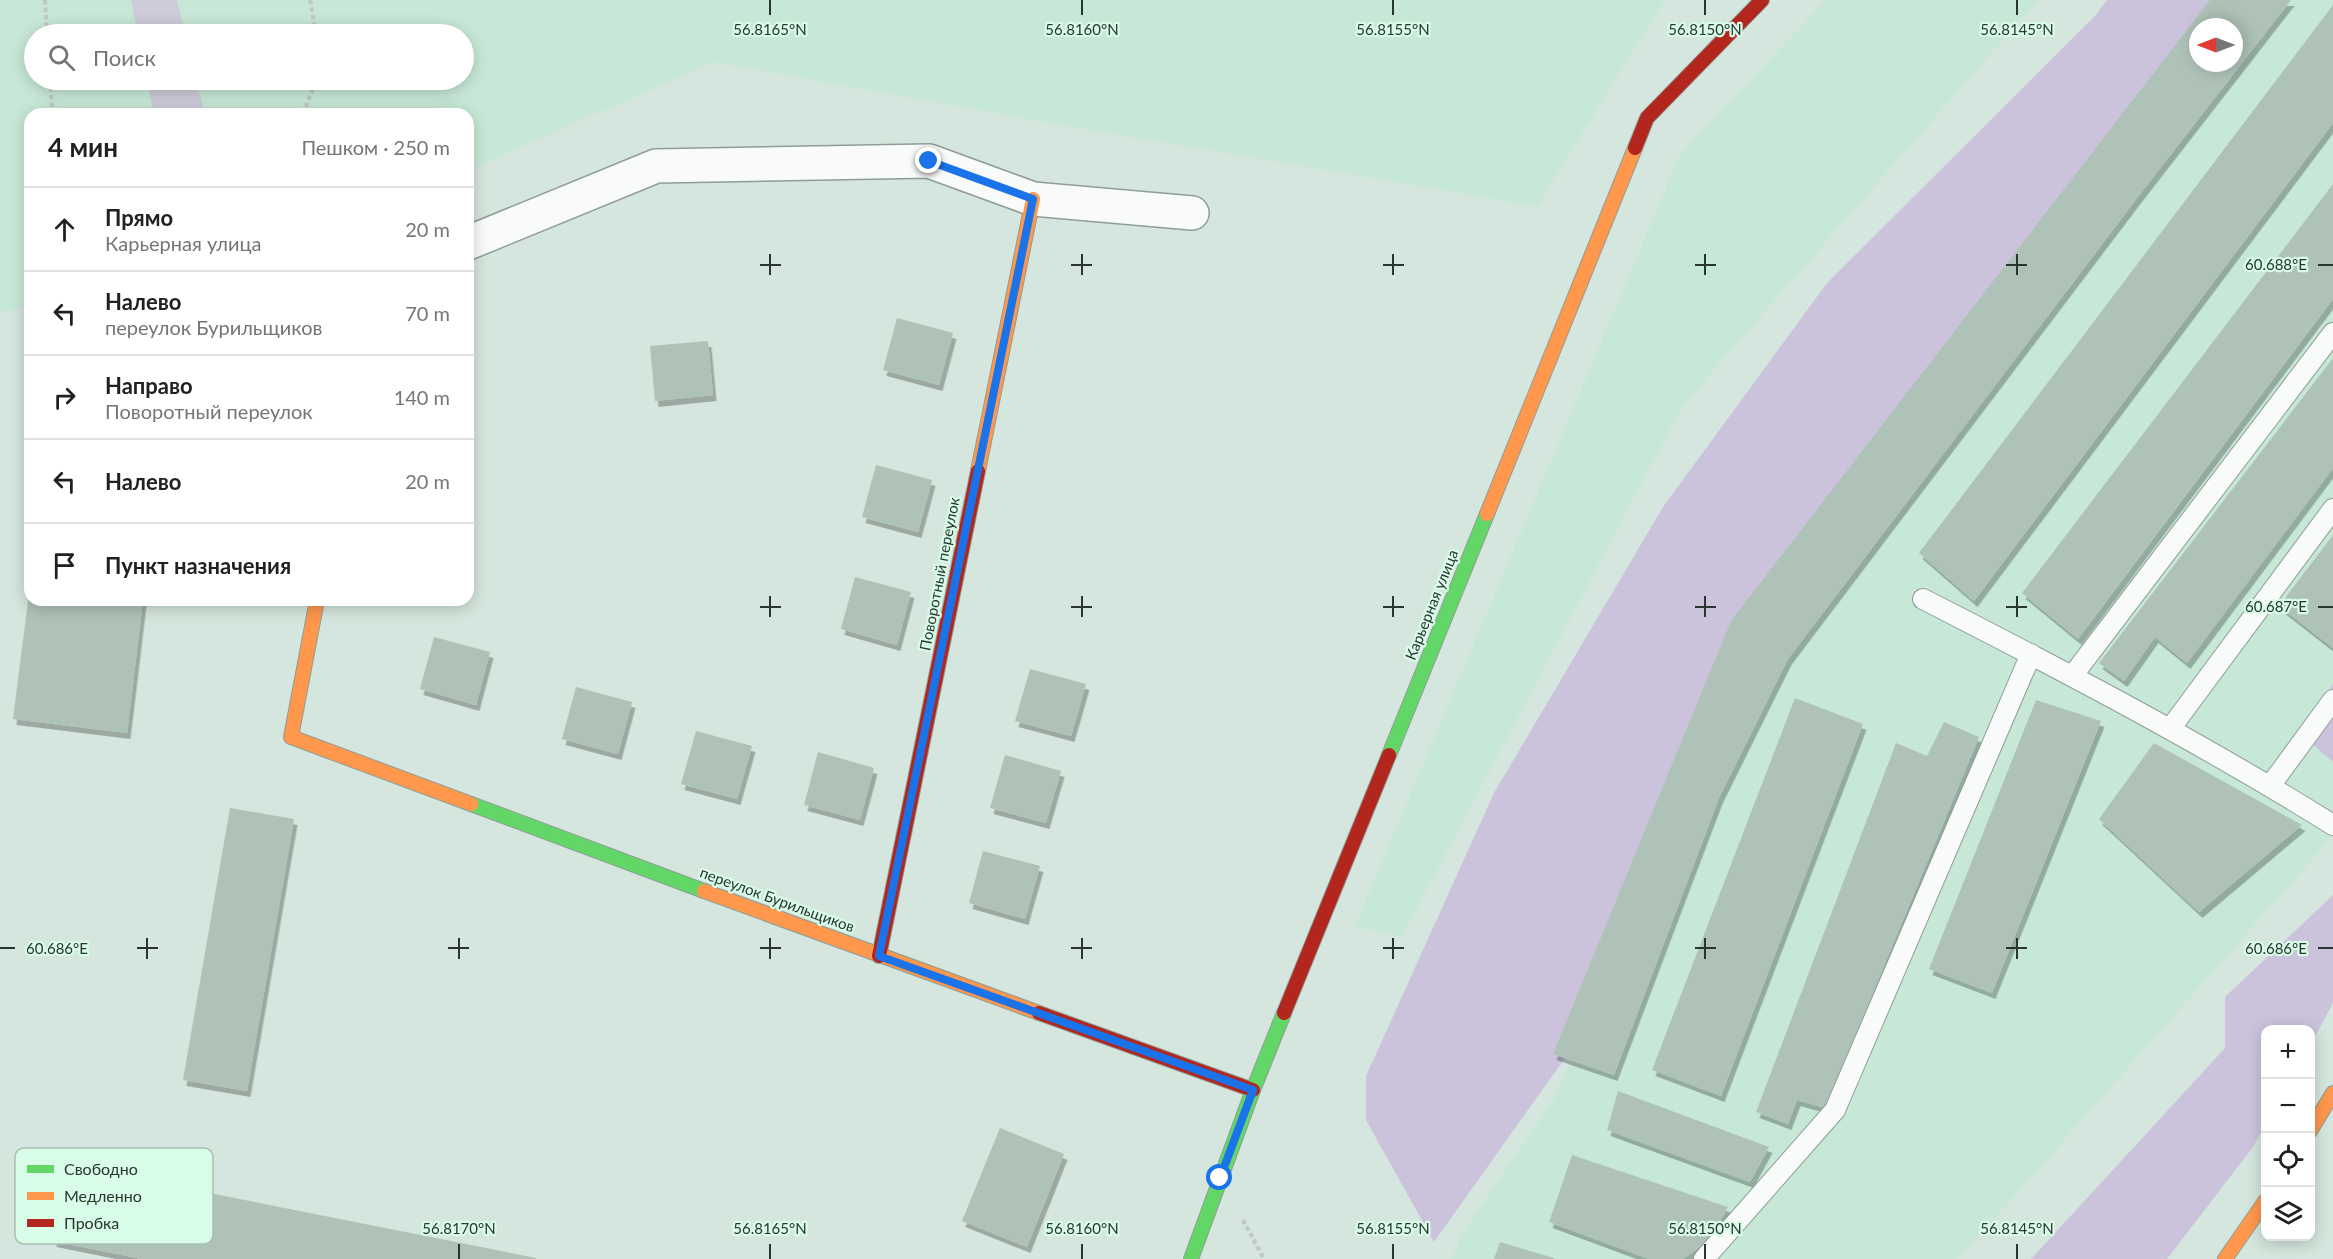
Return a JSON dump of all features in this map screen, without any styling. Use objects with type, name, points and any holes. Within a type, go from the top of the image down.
[{"type":"street","name":"Карьерная улица","points":[[1191,1259],[1253,1090],[1647,118],[1762,0]]},
{"type":"street","points":[[474,241],[656,166],[929,161],[1033,199],[1192,213]]},
{"type":"street","name":"Поворотный переулок","points":[[879,956],[1033,199]]},
{"type":"street","name":"переулок Бурильщиков","points":[[316,606],[291,737],[879,956],[1253,1090]]},
{"type":"street","points":[[2315,1123],[2333,1093]]},
{"type":"street","points":[[2225,1259],[2261,1206]]},
{"type":"lane","points":[[2073,675],[2333,333]]},
{"type":"lane","points":[[2170,729],[2333,508]]},
{"type":"lane","points":[[1923,599],[2073,675],[2270,786],[2333,825]]},
{"type":"lane","points":[[1704,1259],[1835,1110],[2031,654]]},
{"type":"lane","points":[[2270,786],[2333,700]]},
{"type":"path","points":[[45,0],[46,24]]},
{"type":"path","points":[[310,0],[314,24]]},
{"type":"path","points":[[51,90],[52,108]]},
{"type":"path","points":[[305,108],[312,90]]},
{"type":"shaded area","points":[[0,0],[1665,0],[1537,206],[1067,126],[714,62],[474,167],[474,108],[24,108],[24,307],[0,313]]},
{"type":"shaded area","points":[[131,0],[177,0],[183,24],[136,24]]},
{"type":"shaded area","points":[[1826,0],[2038,0],[1683,405],[1402,937],[1355,926],[1680,155]]},
{"type":"shaded area","points":[[2107,0],[2269,0],[2243,20],[2243,18],[2189,18],[2189,72],[2191,72],[1827,537],[1565,1058],[1434,1242],[1366,1120],[1366,1076],[1494,793],[1663,507],[1827,283],[2095,16]]},
{"type":"shaded area","points":[[2288,0],[2333,0],[2333,684],[2298,732],[2333,762],[2333,836],[1980,1235],[1956,1259],[1451,1259],[1463,1233],[1554,1099],[1668,829],[1794,610],[2230,72],[2243,72],[2243,56]]},
{"type":"shaded area","points":[[149,90],[199,90],[203,108],[153,108]]},
{"type":"shaded area","points":[[2333,684],[2333,762],[2298,732]]},
{"type":"shaded area","points":[[2333,895],[2333,1003],[2315,1037],[2315,1025],[2261,1025],[2261,1132],[2253,1147],[2167,1259],[2031,1259],[2225,1048],[2225,997]]},
{"type":"building","points":[[2210,0],[2291,0],[2243,62],[2243,18],[2196,18]]},
{"type":"building","points":[[2333,5],[2333,123],[1974,601],[1919,553]]},
{"type":"building","points":[[2189,27],[2189,72],[2235,72],[1788,659],[1719,798],[1614,1075],[1553,1054],[1731,621]]},
{"type":"building","points":[[2333,184],[2333,299],[2078,639],[2022,593]]},
{"type":"building","points":[[897,318],[953,333],[939,385],[883,370]]},
{"type":"building","points":[[708,341],[713,395],[655,401],[650,346]]},
{"type":"building","points":[[2333,358],[2333,468],[2187,663],[2155,637],[2124,681],[2099,663]]},
{"type":"building","points":[[876,465],[932,480],[918,532],[862,517]]},
{"type":"building","points":[[2333,535],[2333,648],[2279,606]]},
{"type":"building","points":[[855,577],[911,592],[897,645],[841,629]]},
{"type":"building","points":[[27,606],[142,606],[127,733],[13,719]]},
{"type":"building","points":[[434,637],[490,652],[476,705],[420,689]]},
{"type":"building","points":[[1030,669],[1086,684],[1071,736],[1015,721]]},
{"type":"building","points":[[576,687],[632,702],[618,754],[562,739]]},
{"type":"building","points":[[1795,698],[1863,724],[1721,1096],[1652,1070]]},
{"type":"building","points":[[2036,700],[2101,721],[1992,993],[1929,969]]},
{"type":"building","points":[[1944,722],[1979,737],[1825,1108],[1797,1100],[1788,1124],[1756,1112],[1896,743],[1927,756]]},
{"type":"building","points":[[696,731],[752,746],[737,799],[681,784]]},
{"type":"building","points":[[2154,743],[2302,825],[2199,912],[2099,819]]},
{"type":"building","points":[[818,752],[874,768],[860,820],[804,805]]},
{"type":"building","points":[[1005,755],[1061,771],[1046,823],[990,808]]},
{"type":"building","points":[[230,808],[294,819],[247,1091],[183,1080]]},
{"type":"building","points":[[983,851],[1040,866],[1025,919],[969,903]]},
{"type":"building","points":[[1618,1091],[1769,1147],[1750,1182],[1607,1130]]},
{"type":"building","points":[[1000,1128],[1064,1154],[1027,1247],[962,1221]]},
{"type":"building","points":[[1572,1155],[1728,1207],[1708,1241],[1683,1259],[1649,1259],[1549,1222]]},
{"type":"building","points":[[213,1194],[536,1258],[536,1259],[142,1259],[68,1244],[213,1244]]},
{"type":"building","points":[[1500,1242],[1554,1258],[1554,1259],[1494,1259]]},
{"type":"traffic: fast","points":[[1389,755],[1487,514]]},
{"type":"traffic: fast","points":[[471,804],[704,891]]},
{"type":"traffic: fast","points":[[1191,1259],[1284,1013]]},
{"type":"traffic: slow","points":[[1487,514],[1635,148]]},
{"type":"traffic: slow","points":[[978,471],[1033,199]]},
{"type":"traffic: slow","points":[[316,606],[291,737],[471,804]]},
{"type":"traffic: slow","points":[[704,891],[1039,1013]]},
{"type":"traffic: slow","points":[[2315,1123],[2333,1093]]},
{"type":"traffic: slow","points":[[2225,1259],[2261,1207]]},
{"type":"traffic: jam","points":[[1635,148],[1647,118],[1762,0]]},
{"type":"traffic: jam","points":[[879,956],[978,471]]},
{"type":"traffic: jam","points":[[1284,1013],[1389,755]]},
{"type":"traffic: jam","points":[[1039,1013],[1253,1090]]},
{"type":"route","points":[[929,161],[1033,199],[879,956],[1253,1090],[1220,1178]]}]
